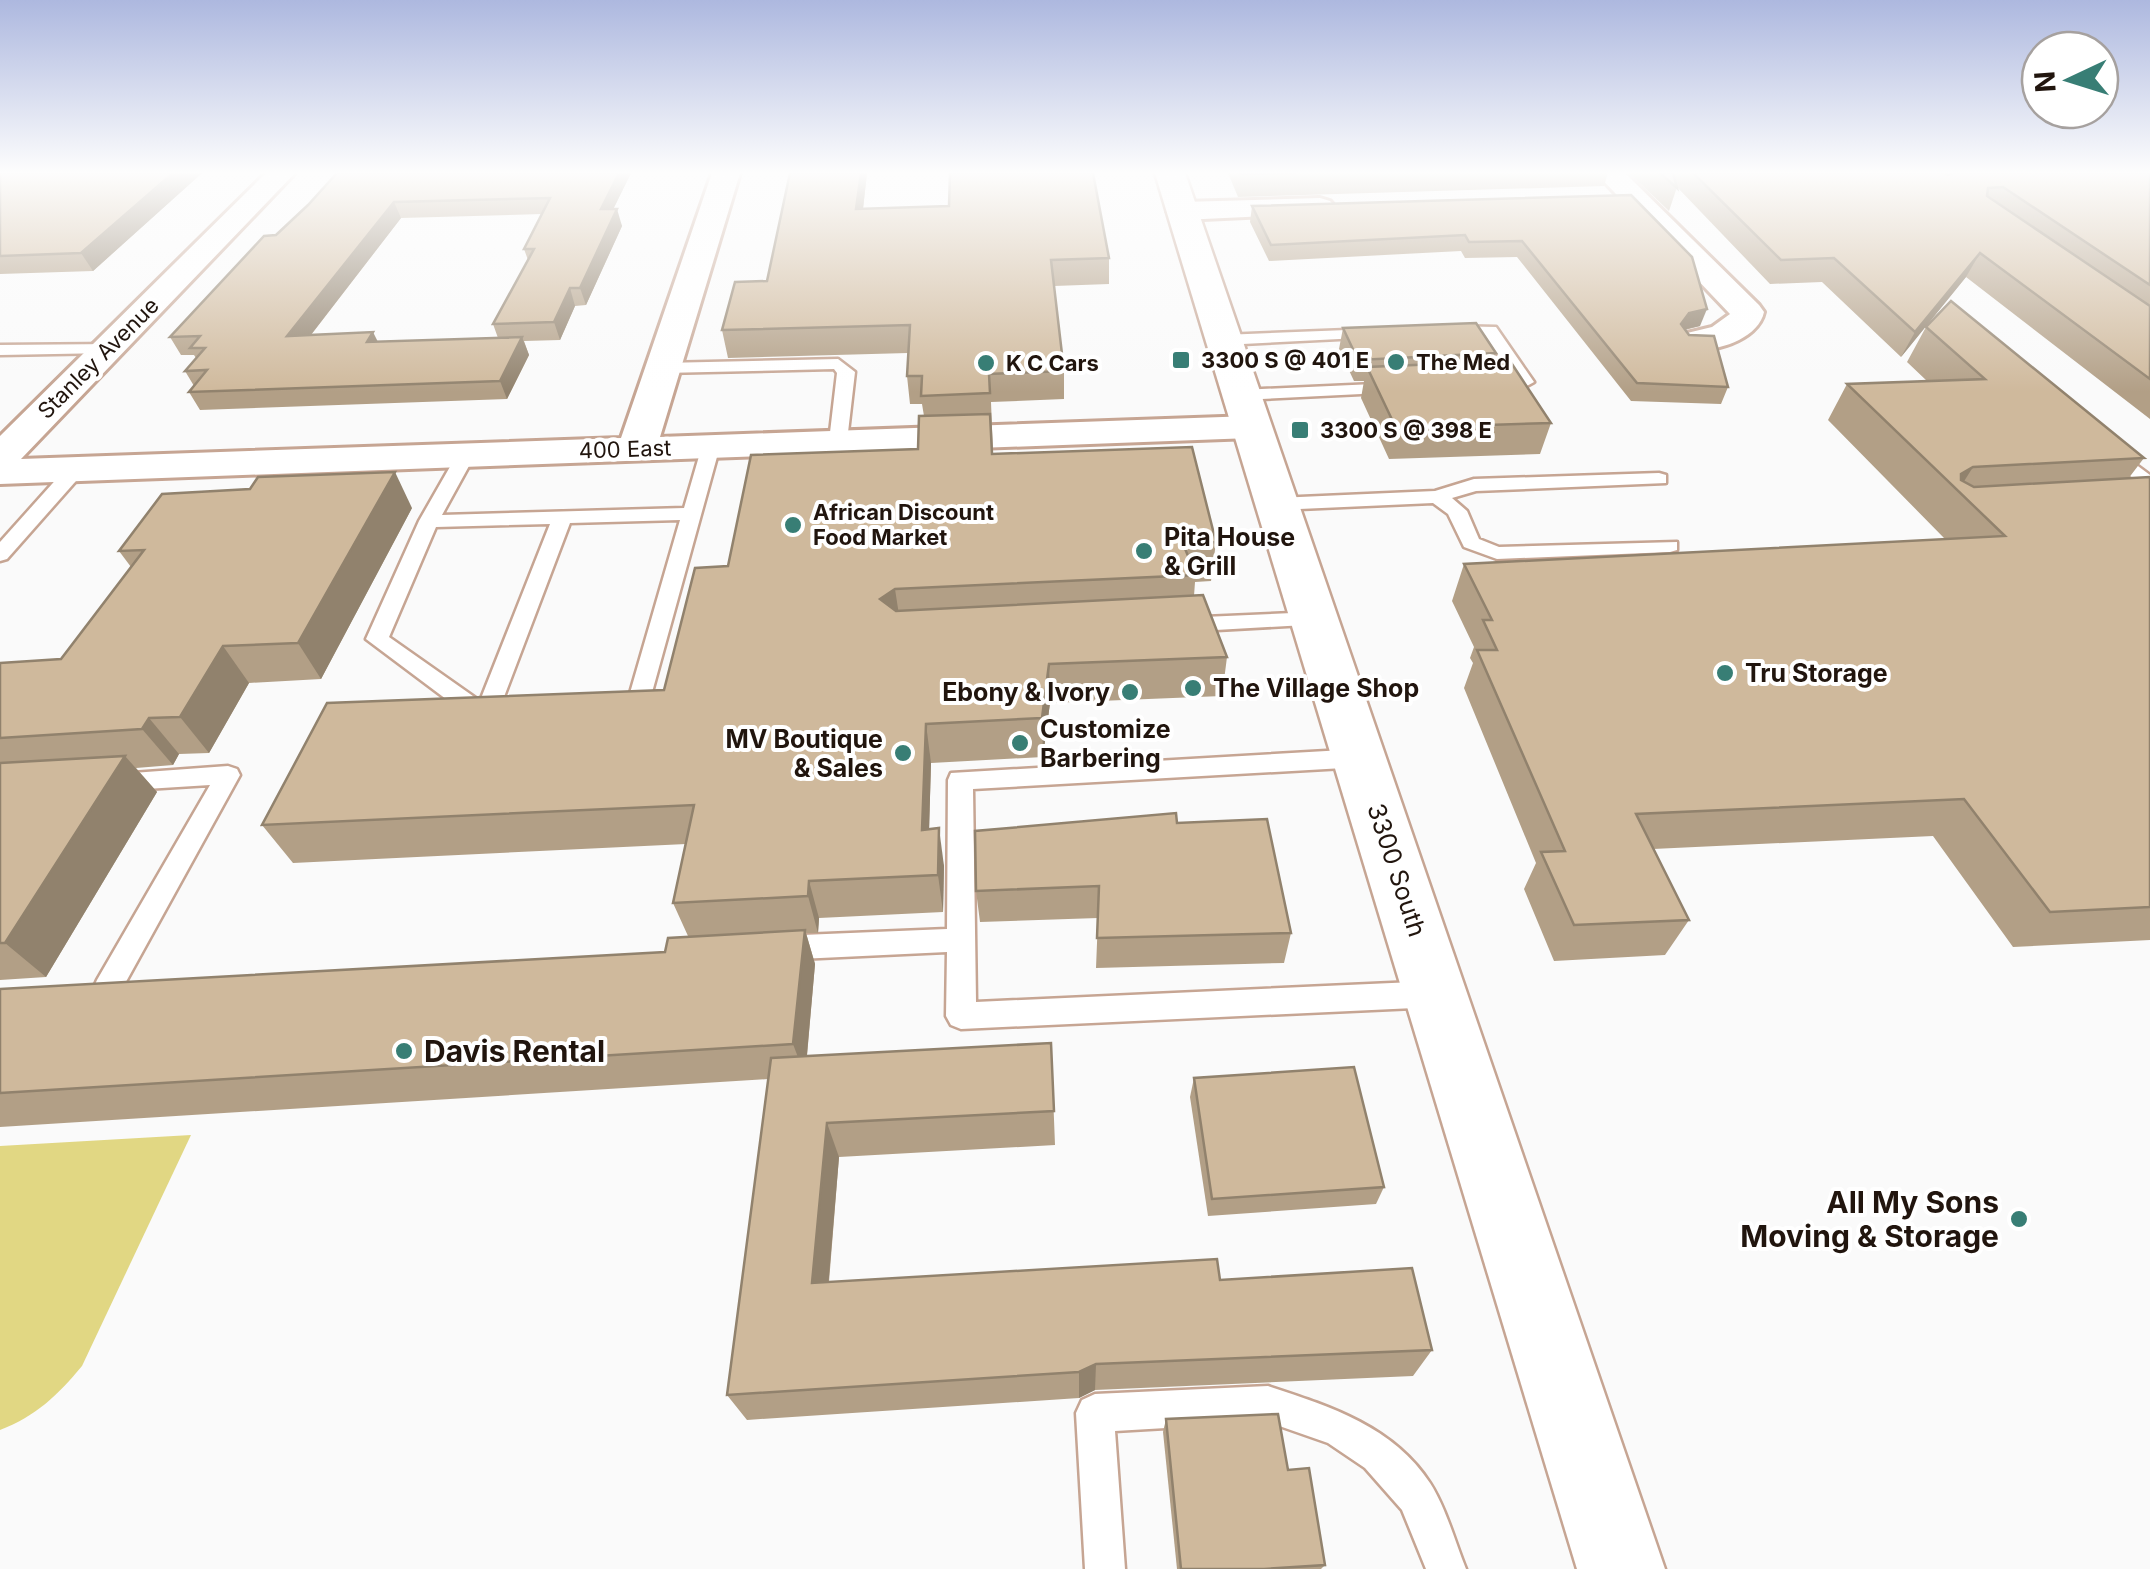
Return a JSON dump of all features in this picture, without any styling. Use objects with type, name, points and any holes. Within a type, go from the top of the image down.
[{"type":"main road","name":"3300 South","points":[[1193,246],[1621,1569]]},
{"type":"street","name":"Stanley Avenue","points":[[0,458],[208,246]]},
{"type":"street","points":[[636,448],[702,246]]},
{"type":"street","points":[[1682,246],[1747,312],[1745,321],[1724,334],[1695,341]]},
{"type":"street","name":"400 East","points":[[0,472],[838,442],[1246,411]]},
{"type":"lane","points":[[1432,332],[1490,330],[1525,382],[1468,385]]},
{"type":"lane","points":[[1224,340],[1393,333]]},
{"type":"lane","points":[[0,350],[109,348]]},
{"type":"lane","points":[[663,368],[838,364],[846,372],[838,442]]},
{"type":"lane","points":[[1246,411],[1411,388]]},
{"type":"lane","points":[[2090,435],[2150,486]]},
{"type":"lane","points":[[600,710],[638,708],[711,446]]},
{"type":"lane","points":[[466,455],[429,522],[377,639],[495,716],[562,518]]},
{"type":"lane","points":[[0,555],[76,469]]},
{"type":"lane","points":[[1277,504],[1437,497],[1474,486],[1659,478]]},
{"type":"lane","points":[[1437,497],[1457,511],[1472,543],[1498,553],[1670,546]]},
{"type":"lane","points":[[429,522],[691,514]]},
{"type":"lane","points":[[1159,626],[1315,619]]},
{"type":"lane","points":[[1360,758],[960,780],[961,1016],[1436,994]]},
{"type":"lane","points":[[95,782],[228,775],[107,989]]},
{"type":"lane","points":[[752,950],[960,940]]},
{"type":"lane","points":[[72,991],[146,986]]},
{"type":"lane","points":[[1105,1569],[1095,1413],[1268,1404],[1339,1428],[1378,1456],[1416,1497],[1446,1569]]},
{"type":"shaded area","points":[[191,1135],[82,1366],[46,1404],[0,1430],[0,1146]]},
{"type":"building","points":[[0,246],[89,246],[81,253],[0,256]]},
{"type":"building","points":[[254,246],[359,246],[287,336],[373,332],[367,342],[522,337],[500,381],[189,392],[207,370],[185,371],[205,348],[190,348],[200,336],[170,337]]},
{"type":"building","points":[[600,246],[580,288],[570,288],[554,322],[493,324],[534,249],[524,249]]},
{"type":"building","points":[[774,246],[1107,246],[1109,258],[1051,260],[1064,371],[989,374],[990,393],[921,396],[922,376],[907,376],[910,325],[722,330],[735,282],[767,281]]},
{"type":"building","points":[[1526,246],[1681,246],[1692,257],[1707,309],[1689,313],[1681,324],[1689,335],[1714,336],[1728,387],[1637,383]]},
{"type":"building","points":[[1767,246],[2061,246],[2150,306],[2150,379],[1980,253],[1915,332],[1834,258],[1781,260]]},
{"type":"building","points":[[2092,246],[2150,246],[2150,285]]},
{"type":"building","points":[[1951,301],[2144,458],[1973,467],[1961,474],[1961,480],[1974,487],[2150,477],[2150,907],[2050,912],[1964,799],[1636,814],[1689,920],[1574,925],[1541,852],[1565,851],[1477,650],[1497,650],[1483,620],[1492,620],[1464,564],[2005,536],[1847,384],[1985,379],[1926,327]]},
{"type":"building","points":[[1476,323],[1496,353],[1358,360],[1343,328]]},
{"type":"building","points":[[1510,361],[1551,423],[1396,428],[1367,367]]},
{"type":"building","points":[[990,414],[992,454],[1192,447],[1216,542],[1183,544],[1196,575],[895,589],[880,599],[896,611],[1203,595],[1227,657],[1049,664],[1042,718],[926,724],[922,830],[939,828],[938,875],[809,881],[808,896],[673,903],[694,805],[262,825],[327,703],[664,690],[695,568],[728,566],[751,455],[918,449],[919,416]]},
{"type":"building","points":[[395,472],[298,643],[223,646],[180,717],[149,718],[142,729],[0,738],[0,663],[61,659],[144,550],[119,551],[162,494],[250,489],[258,477]]},
{"type":"building","points":[[125,756],[5,943],[0,943],[0,763]]},
{"type":"building","points":[[1176,813],[1177,823],[1267,819],[1291,933],[1097,938],[1099,886],[976,891],[975,831]]},
{"type":"building","name":"Davis Rental","points":[[805,930],[793,1044],[0,1093],[0,989],[665,952],[668,938]]},
{"type":"building","points":[[1051,1043],[1054,1111],[827,1123],[812,1283],[1217,1259],[1220,1280],[1412,1268],[1432,1350],[1096,1364],[1079,1372],[727,1395],[771,1058]]},
{"type":"building","points":[[1354,1067],[1384,1187],[1212,1199],[1194,1078]]},
{"type":"building","points":[[1278,1414],[1288,1470],[1309,1468],[1325,1565],[1181,1569],[1166,1419]]},
{"type":"place","name":"3300 S @ 401 E","points":[[1181,360]]},
{"type":"place","name":"The Med","points":[[1396,362]]},
{"type":"place","name":"K C Cars","points":[[986,363]]},
{"type":"place","name":"3300 S @ 398 E","points":[[1300,430]]},
{"type":"place","name":"African Discount Food Market","points":[[793,525]]},
{"type":"place","name":"Pita House & Grill","points":[[1144,551]]},
{"type":"place","name":"Tru Storage","points":[[1725,673]]},
{"type":"place","name":"The Village Shop","points":[[1193,688]]},
{"type":"place","name":"Ebony & Ivory","points":[[1130,692]]},
{"type":"place","name":"Customize Barbering","points":[[1020,743]]},
{"type":"place","name":"MV Boutique & Sales","points":[[903,753]]},
{"type":"place","name":"Davis Rental","points":[[404,1051]]},
{"type":"place","name":"All My Sons Moving & Storage","points":[[2019,1219]]}]
